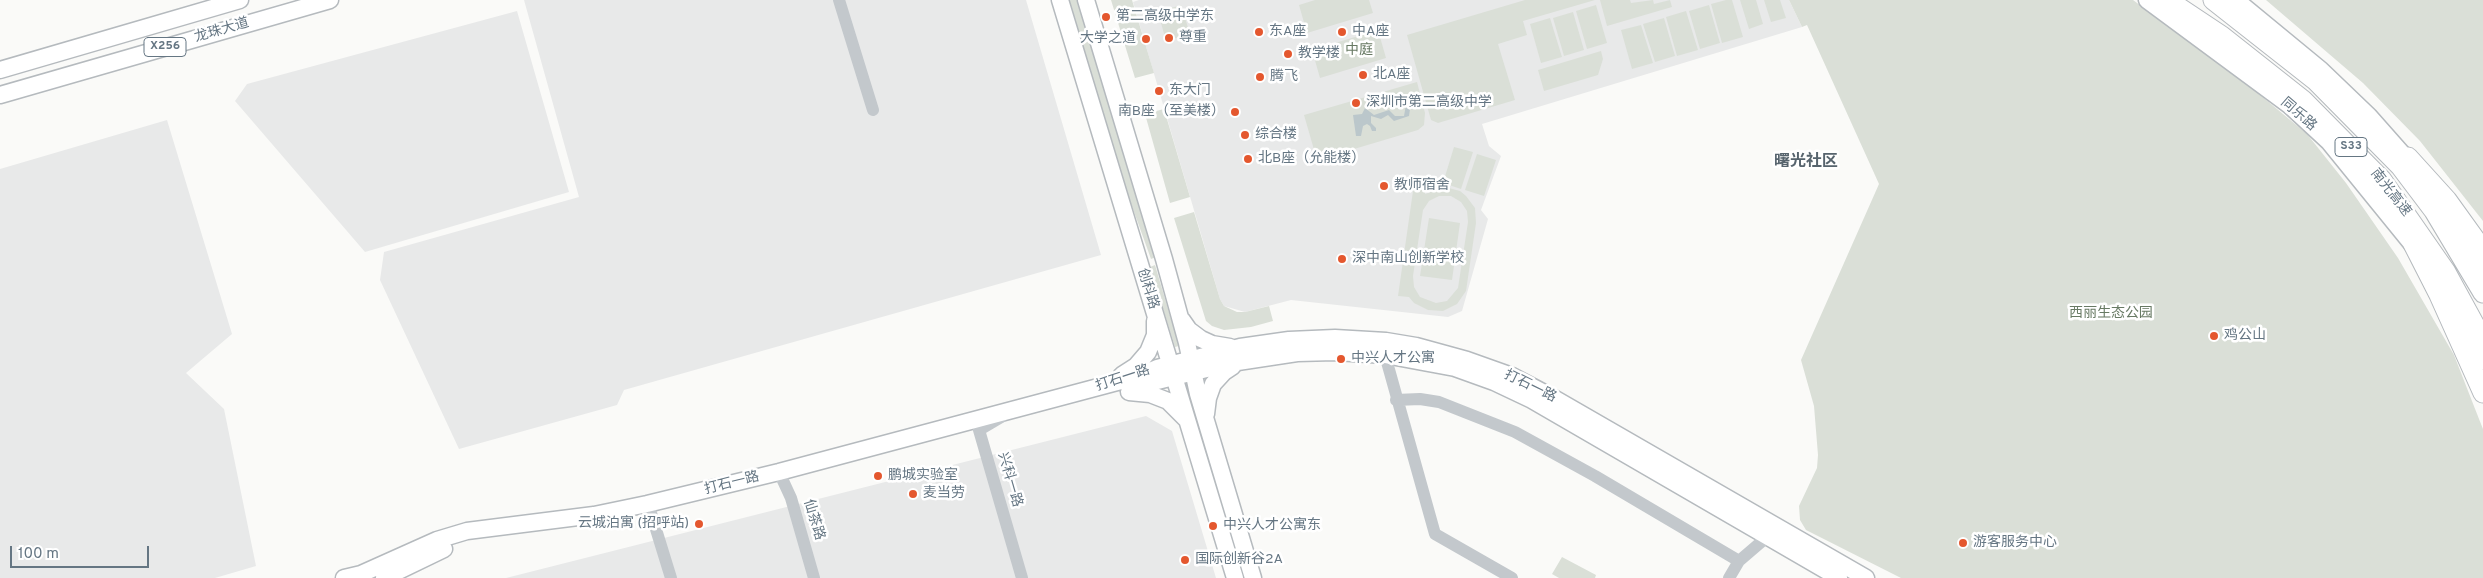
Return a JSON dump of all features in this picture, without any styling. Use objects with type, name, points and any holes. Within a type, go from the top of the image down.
[{"type":"highway","name":"南光高速","points":[[2168,0],[2222,36],[2303,100],[2382,180],[2446,272],[2483,340]]},
{"type":"highway","name":"南光高速","points":[[2212,0],[2316,81],[2400,166],[2434,211],[2483,293]]},
{"type":"highway","points":[[2408,157],[2447,200],[2483,250]]},
{"type":"highway","points":[[2413,244],[2439,295],[2481,388]]},
{"type":"main road","name":"龙珠大道","points":[[0,70],[240,0]]},
{"type":"main road","name":"龙珠大道","points":[[0,94],[330,0]]},
{"type":"main road","name":"创科路","points":[[1060,0],[1235,578]]},
{"type":"main road","name":"创科路","points":[[1086,0],[1164,259],[1181,318],[1191,366],[1207,424],[1253,578]]},
{"type":"main road","name":"同乐路","points":[[2147,0],[2289,105],[2323,136],[2413,244],[2462,321],[2483,361]]},
{"type":"main road","points":[[2236,0],[2321,70],[2408,157],[2443,207],[2483,273]]},
{"type":"main road","points":[[1140,266],[1164,259]]},
{"type":"main road","points":[[1136,377],[1122,375],[1136,366],[1148,352],[1154,335],[1155,314]]},
{"type":"main road","points":[[1181,318],[1189,330],[1207,342],[1244,353],[1216,380],[1208,398],[1207,424]]},
{"type":"main road","name":"打石一路","points":[[344,578],[361,574],[437,540],[467,531],[594,515],[781,477],[979,430],[1116,392],[1191,366],[1312,338],[1386,341],[1441,352],[1490,368],[1550,396],[1866,578]]},
{"type":"main road","name":"打石一路","points":[[1244,353],[1313,352],[1385,355],[1428,361],[1455,368],[1512,390],[1839,578]]},
{"type":"main road","name":"打石一路","points":[[384,578],[440,550],[469,540],[556,530],[652,514],[1014,409],[1136,377],[1173,371]]},
{"type":"main road","points":[[1116,392],[1143,392],[1161,398],[1178,410],[1190,426]]},
{"type":"street","points":[[839,0],[874,110]]},
{"type":"street","points":[[1385,355],[1396,400],[1435,534],[1512,578]]},
{"type":"street","points":[[1396,400],[1420,399],[1439,402],[1515,432],[1595,476],[1738,561]]},
{"type":"street","points":[[979,430],[1014,409]]},
{"type":"street","name":"兴科一路","points":[[979,430],[1022,578]]},
{"type":"street","name":"仙茶路","points":[[781,477],[790,498],[814,578]]},
{"type":"street","points":[[652,514],[671,578]]},
{"type":"street","points":[[1728,578],[1738,561],[1767,537]]},
{"type":"shaded area","points":[[524,0],[1026,0],[1101,255],[624,390],[617,405],[459,449],[380,280],[384,252],[579,197]]},
{"type":"shaded area","name":"深圳市第二高级中学","points":[[1139,0],[1789,0],[1802,27],[1482,124],[1489,146],[1501,156],[1481,210],[1488,219],[1462,311],[1448,317],[1291,300],[1245,312],[1224,306],[1220,299],[1133,2]]},
{"type":"shaded area","points":[[517,11],[569,192],[365,252],[235,101],[247,84]]},
{"type":"shaded area","points":[[1397,95],[1414,97],[1411,102],[1409,116],[1394,121],[1388,115],[1381,119],[1371,116],[1371,123],[1376,128],[1376,131],[1372,131],[1367,124],[1363,126],[1361,136],[1356,136],[1353,115],[1362,114],[1365,108],[1374,115],[1389,110],[1395,116],[1404,116],[1407,99],[1397,99]]},
{"type":"shaded area","points":[[167,120],[232,334],[186,373],[224,409],[256,566],[215,578],[0,578],[0,169]]},
{"type":"shaded area","points":[[1146,416],[1172,431],[1216,578],[506,578]]},
{"type":"green space","points":[[1069,0],[1079,0],[1156,257],[1151,259],[1129,198]]},
{"type":"green space","points":[[1111,0],[1132,0],[1154,73],[1135,78]]},
{"type":"green space","name":"中庭","points":[[1315,0],[1369,0],[1373,13],[1307,33],[1299,5]]},
{"type":"green space","points":[[1525,0],[1595,0],[1523,21],[1527,35],[1498,44],[1515,100],[1438,123],[1431,120],[1407,35]]},
{"type":"green space","points":[[1600,0],[1630,0],[1631,3],[1653,0],[1654,4],[1670,0],[1672,7],[1607,26]]},
{"type":"green space","points":[[1732,0],[1743,37],[1722,43],[1711,4]]},
{"type":"green space","points":[[1740,0],[1756,0],[1763,24],[1749,29]]},
{"type":"green space","points":[[1764,0],[1780,0],[1786,18],[1771,22]]},
{"type":"green space","name":"西丽生态公园","points":[[1789,0],[2133,0],[2247,84],[2307,134],[2346,183],[2398,258],[2454,355],[2483,429],[2483,578],[1901,578],[1806,530],[1800,520],[1799,506],[1817,468],[1818,455],[1814,406],[1801,360],[1879,184],[1807,25],[1802,27]]},
{"type":"green space","points":[[2266,0],[2483,0],[2483,221],[2420,141],[2363,83]]},
{"type":"green space","points":[[1181,5],[1190,34],[1166,41],[1158,12]]},
{"type":"green space","points":[[1596,5],[1607,43],[1587,49],[1576,11]]},
{"type":"green space","points":[[1709,5],[1720,43],[1700,49],[1689,11]]},
{"type":"green space","points":[[1686,11],[1698,50],[1677,56],[1666,17]]},
{"type":"green space","points":[[1573,12],[1584,50],[1564,56],[1553,18]]},
{"type":"green space","points":[[1550,18],[1562,57],[1541,63],[1530,24]]},
{"type":"green space","points":[[1664,18],[1675,56],[1655,62],[1643,24]]},
{"type":"green space","points":[[1641,25],[1653,63],[1632,69],[1621,30]]},
{"type":"green space","name":"中庭","points":[[1378,30],[1386,58],[1320,78],[1312,50]]},
{"type":"green space","points":[[1601,51],[1603,59],[1598,75],[1544,91],[1538,70]]},
{"type":"green space","points":[[1417,82],[1425,113],[1424,125],[1418,130],[1317,160],[1304,115]]},
{"type":"green space","points":[[1164,109],[1190,197],[1170,203],[1145,114]]},
{"type":"green space","points":[[1454,147],[1473,152],[1461,189],[1443,183]]},
{"type":"green space","points":[[1477,154],[1496,160],[1484,196],[1465,190]]},
{"type":"green space","points":[[1414,184],[1425,185],[1425,194],[1445,187],[1460,191],[1475,208],[1476,223],[1466,291],[1457,304],[1443,311],[1428,310],[1414,303],[1409,297],[1398,296]],"holes":[[[1439,196],[1451,196],[1461,202],[1467,211],[1468,222],[1458,288],[1447,301],[1436,303],[1420,297],[1414,287],[1413,276],[1423,210],[1429,201]]]},
{"type":"green space","points":[[1194,212],[1220,299],[1224,306],[1237,312],[1245,312],[1269,306],[1273,321],[1251,327],[1224,330],[1212,326],[1206,321],[1174,218]]},
{"type":"green space","points":[[1429,218],[1460,223],[1452,280],[1420,276]]},
{"type":"green space","points":[[1155,265],[1179,346],[1175,347],[1150,267]]},
{"type":"green space","points":[[1562,557],[1596,575],[1595,578],[1559,578],[1552,574]]},
{"type":"place","name":"第二高级中学东","points":[[1106,17]]},
{"type":"place","name":"东A座","points":[[1259,32]]},
{"type":"place","name":"中A座","points":[[1342,32]]},
{"type":"place","name":"尊重","points":[[1169,38]]},
{"type":"place","name":"大学之道","points":[[1146,39]]},
{"type":"place","name":"教学楼","points":[[1288,54]]},
{"type":"place","name":"北A座","points":[[1363,75]]},
{"type":"place","name":"腾飞","points":[[1260,77]]},
{"type":"place","name":"东大门","points":[[1159,91]]},
{"type":"place","name":"深圳市第二高级中学","points":[[1356,103]]},
{"type":"place","name":"南B座（至美楼）","points":[[1235,112]]},
{"type":"place","name":"综合楼","points":[[1245,135]]},
{"type":"place","name":"北B座（允能楼）","points":[[1248,159]]},
{"type":"place","name":"教师宿舍","points":[[1384,186]]},
{"type":"place","name":"深中南山创新学校","points":[[1342,259]]},
{"type":"place","name":"鸡公山","points":[[2214,336]]},
{"type":"place","name":"中兴人才公寓","points":[[1341,359]]},
{"type":"place","name":"鹏城实验室","points":[[878,476]]},
{"type":"place","name":"麦当劳","points":[[913,494]]},
{"type":"place","name":"云城泊寓 (招呼站)","points":[[699,524]]},
{"type":"place","name":"中兴人才公寓东","points":[[1213,526]]},
{"type":"place","name":"游客服务中心","points":[[1963,543]]},
{"type":"place","name":"国际创新谷2A","points":[[1185,560]]},
{"type":"district","name":"曙光社区","points":[[1806,163]]}]
